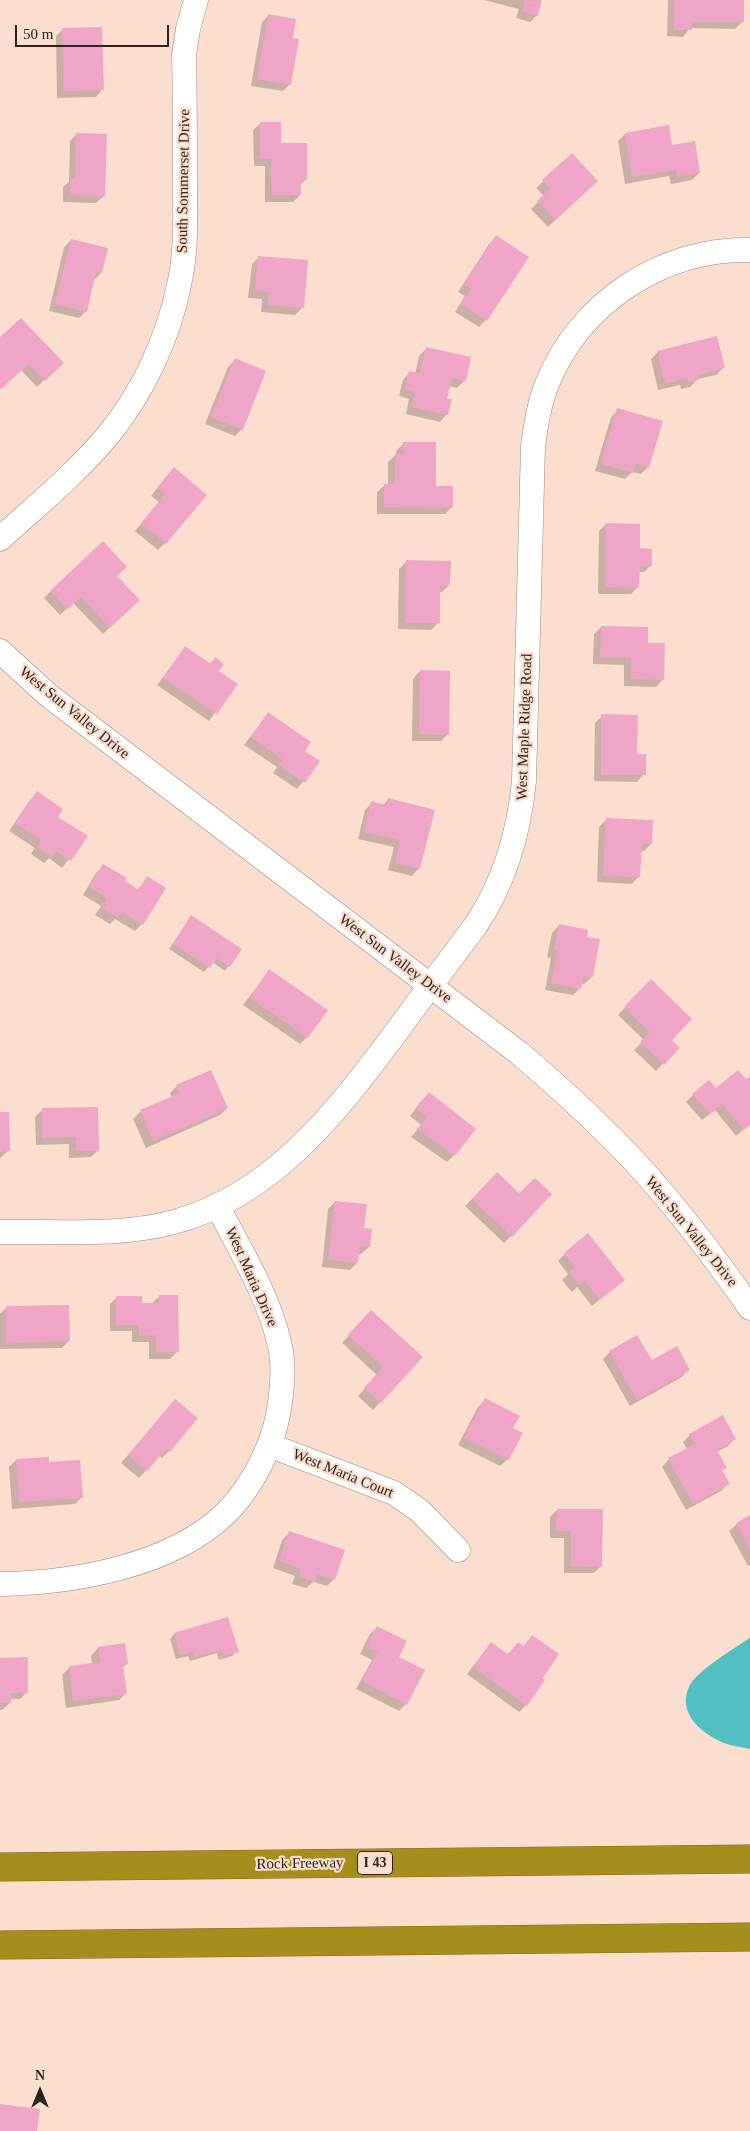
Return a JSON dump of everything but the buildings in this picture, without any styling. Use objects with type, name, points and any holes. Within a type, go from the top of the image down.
[{"type":"highway","name":"Rock Freeway","points":[[0,1867],[750,1859]]},
{"type":"highway","points":[[0,1945],[750,1937]]},
{"type":"street","name":"South Sommerset Drive","points":[[0,539],[85,460],[109,434],[133,400],[153,364],[167,329],[179,285],[185,241],[184,55],[188,28],[196,0]]},
{"type":"street","name":"West Maple Ridge Road","points":[[0,1232],[106,1231],[150,1227],[175,1222],[217,1205],[261,1179],[308,1141],[361,1079],[489,906],[511,855],[522,810],[524,781],[533,446],[537,417],[547,384],[561,357],[582,327],[614,295],[650,272],[674,262],[700,254],[750,250]]},
{"type":"street","name":"West Sun Valley Drive","points":[[0,651],[48,695],[519,1053],[564,1092],[616,1141],[685,1220],[750,1308]]},
{"type":"street","name":"West Maria Drive","points":[[0,1584],[83,1578],[139,1562],[190,1540],[226,1513],[250,1484],[262,1464],[277,1425],[282,1387],[280,1348],[270,1311],[217,1205]]},
{"type":"street","name":"West Maria Court","points":[[269,1445],[394,1493],[420,1511],[458,1550]]},
{"type":"water","points":[[750,1638],[750,1749],[724,1743],[707,1734],[688,1713],[686,1695],[690,1685],[700,1673]]}]
